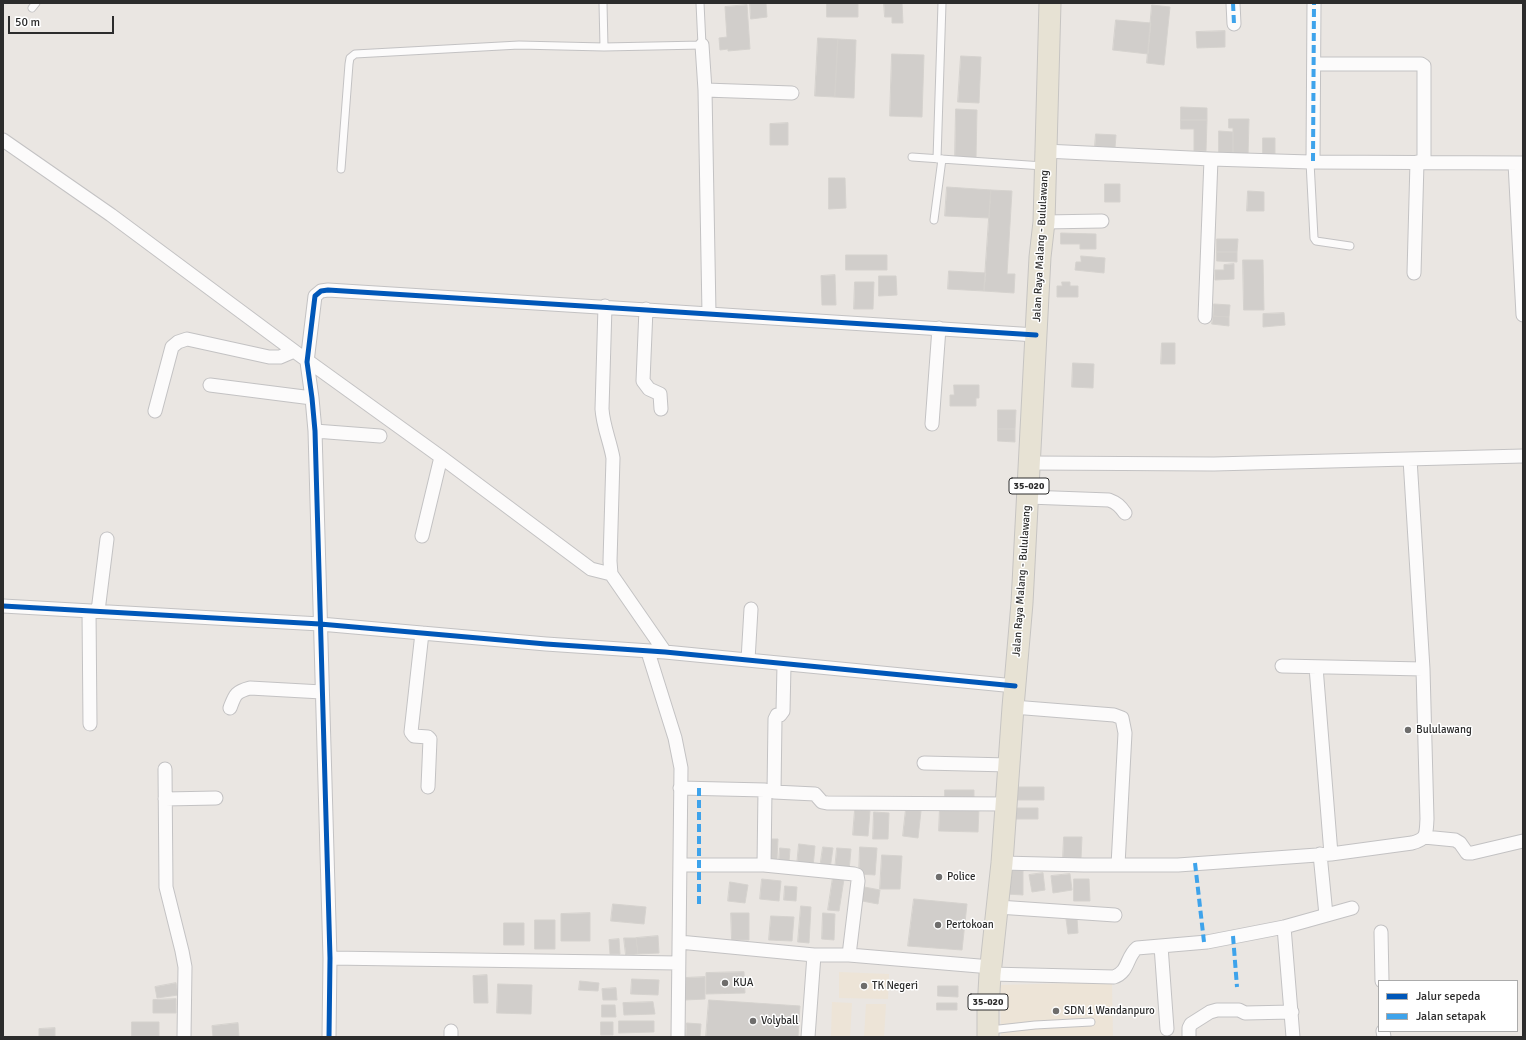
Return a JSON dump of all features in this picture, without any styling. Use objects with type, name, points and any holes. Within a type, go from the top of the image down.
[{"type":"main road","name":"Jalan Raya Malang - Bululawang","points":[[991,971],[1002,863],[1022,603],[1040,257],[1044,222],[1050,3]]},
{"type":"main road","name":"35-020","points":[[988,1034],[991,971]]},
{"type":"street","points":[[1233,3],[1234,24]]},
{"type":"street","points":[[1312,162],[1314,3]]},
{"type":"street","points":[[702,45],[705,90],[709,314]]},
{"type":"street","points":[[1314,64],[1421,64],[1424,66],[1414,273]]},
{"type":"street","points":[[705,90],[792,93]]},
{"type":"street","points":[[3,140],[111,215],[307,362],[441,457],[591,569],[611,574]]},
{"type":"street","points":[[1045,159],[1211,159],[1312,162],[1519,163],[1523,315]]},
{"type":"street","points":[[1205,317],[1211,159]]},
{"type":"street","points":[[1044,222],[1102,221]]},
{"type":"street","points":[[330,1037],[330,958],[315,431],[307,362],[315,296],[321,291],[328,290],[605,306],[1036,335]]},
{"type":"street","points":[[605,306],[602,409],[603,421],[611,444],[613,458],[610,561],[611,574],[665,652]]},
{"type":"street","points":[[646,309],[643,381],[649,389],[660,394],[661,409]]},
{"type":"street","points":[[932,424],[939,328]]},
{"type":"street","points":[[154,411],[172,348],[178,342],[187,339],[269,357],[280,357],[294,351]]},
{"type":"street","points":[[210,386],[312,398]]},
{"type":"street","points":[[315,431],[380,436]]},
{"type":"street","points":[[1030,463],[1214,464],[1523,456]]},
{"type":"street","points":[[422,536],[441,457]]},
{"type":"street","points":[[1002,863],[1118,865],[1178,864],[1325,854],[1420,841],[1426,832],[1427,819],[1423,669],[1410,459]]},
{"type":"street","points":[[1028,497],[1108,500],[1115,502],[1125,513]]},
{"type":"street","points":[[90,724],[94,611],[107,538]]},
{"type":"street","points":[[3,606],[320,624],[648,652],[665,652],[784,665],[1015,686]]},
{"type":"street","points":[[748,660],[751,609]]},
{"type":"street","points":[[422,633],[411,732],[414,736],[430,738],[428,787]]},
{"type":"street","points":[[648,652],[676,738],[681,768],[678,1037]]},
{"type":"street","points":[[764,865],[775,719],[783,711],[784,665]]},
{"type":"street","points":[[1282,666],[1423,669]]},
{"type":"street","points":[[1316,667],[1325,854],[1326,915]]},
{"type":"street","points":[[230,708],[235,695],[240,690],[250,688],[322,692]]},
{"type":"street","points":[[1013,707],[1114,715],[1122,718],[1125,733],[1118,865]]},
{"type":"street","points":[[924,763],[1009,765]]},
{"type":"street","points":[[164,769],[166,887],[185,967],[184,1037]]},
{"type":"street","points":[[680,788],[815,794],[822,802],[827,803],[1006,804]]},
{"type":"street","points":[[165,799],[216,798]]},
{"type":"street","points":[[1424,837],[1455,840],[1460,843],[1467,853],[1523,841]]},
{"type":"street","points":[[680,865],[764,865],[844,872],[857,875],[858,881],[849,955]]},
{"type":"street","points":[[998,907],[1115,916]]},
{"type":"street","points":[[679,942],[814,955],[849,955],[991,971],[1114,977],[1120,975],[1124,971],[1132,952],[1137,948],[1207,942],[1284,927],[1352,908]]},
{"type":"street","points":[[1284,927],[1293,1037]]},
{"type":"street","points":[[1381,932],[1382,980]]},
{"type":"street","points":[[1161,946],[1167,1029]]},
{"type":"street","points":[[808,1037],[814,955]]},
{"type":"street","points":[[330,958],[678,963]]},
{"type":"street","points":[[1189,1037],[1189,1028],[1191,1024],[1210,1012],[1217,1010],[1239,1010],[1245,1013],[1292,1012]]},
{"type":"lane","points":[[604,3],[604,47]]},
{"type":"lane","points":[[341,170],[349,64],[350,58],[355,54],[519,45],[604,47],[702,45],[700,3]]},
{"type":"lane","points":[[934,220],[940,159],[942,3]]},
{"type":"lane","points":[[912,157],[940,159],[1045,159]]},
{"type":"lane","points":[[1312,162],[1314,238],[1316,241],[1350,246]]},
{"type":"lane","points":[[988,1034],[1035,1025],[1091,1022]]},
{"type":"shaded area","name":"TK Negeri","points":[[839,972],[889,974],[888,999],[839,998]]},
{"type":"shaded area","name":"SDN 1 Wandanpuro","points":[[1112,982],[1113,1037],[1001,1037],[1000,985]]},
{"type":"shaded area","name":"TK Negeri","points":[[832,1002],[852,1003],[850,1037],[831,1037]]},
{"type":"shaded area","name":"TK Negeri","points":[[866,1004],[886,1004],[884,1037],[864,1037]]},
{"type":"building","points":[[750,3],[766,3],[767,17],[751,19]]},
{"type":"building","points":[[827,3],[858,3],[858,17],[827,17]]},
{"type":"building","points":[[884,3],[902,3],[903,23],[892,23],[892,17],[885,17]]},
{"type":"building","points":[[747,5],[750,49],[728,51],[728,49],[720,50],[719,38],[727,37],[725,7]]},
{"type":"building","points":[[1152,5],[1170,7],[1164,65],[1147,63]]},
{"type":"building","points":[[1116,20],[1151,23],[1148,54],[1113,50]]},
{"type":"building","points":[[1225,31],[1225,47],[1197,48],[1196,32]]},
{"type":"building","points":[[818,38],[838,39],[835,97],[815,96]]},
{"type":"building","points":[[838,39],[856,40],[854,98],[835,97]]},
{"type":"building","points":[[892,54],[924,55],[922,117],[890,116]]},
{"type":"building","points":[[961,56],[981,57],[979,103],[958,102]]},
{"type":"building","points":[[1181,107],[1207,108],[1207,120],[1181,120]]},
{"type":"building","points":[[956,109],[977,110],[976,158],[955,158]]},
{"type":"building","points":[[1229,119],[1249,119],[1248,157],[1233,157],[1233,128],[1229,128]]},
{"type":"building","points":[[1181,120],[1207,120],[1206,151],[1194,151],[1194,129],[1181,129]]},
{"type":"building","points":[[788,123],[788,145],[770,145],[770,124]]},
{"type":"building","points":[[1219,131],[1233,132],[1233,157],[1219,156]]},
{"type":"building","points":[[1096,134],[1116,135],[1115,148],[1095,146]]},
{"type":"building","points":[[1263,138],[1275,138],[1275,157],[1263,157]]},
{"type":"building","points":[[829,178],[845,178],[846,208],[829,209]]},
{"type":"building","points":[[1105,184],[1120,184],[1120,202],[1105,202]]},
{"type":"building","points":[[947,187],[991,190],[989,218],[945,216]]},
{"type":"building","points":[[991,190],[1012,191],[1007,274],[1015,274],[1014,293],[984,291]]},
{"type":"building","points":[[1248,191],[1264,192],[1264,211],[1247,211]]},
{"type":"building","points":[[1061,233],[1096,234],[1096,249],[1080,249],[1080,244],[1061,244]]},
{"type":"building","points":[[1217,239],[1238,239],[1237,252],[1217,252]]},
{"type":"building","points":[[1217,252],[1237,252],[1237,262],[1217,261]]},
{"type":"building","points":[[846,255],[887,255],[887,270],[846,270]]},
{"type":"building","points":[[1081,256],[1105,258],[1104,273],[1075,270],[1076,262],[1081,262]]},
{"type":"building","points":[[1243,260],[1263,260],[1264,310],[1244,310]]},
{"type":"building","points":[[1234,264],[1234,279],[1215,280],[1215,270],[1224,270],[1224,265]]},
{"type":"building","points":[[949,271],[986,273],[984,291],[948,289]]},
{"type":"building","points":[[835,275],[836,305],[822,305],[821,276]]},
{"type":"building","points":[[879,276],[896,276],[897,295],[879,296]]},
{"type":"building","points":[[855,282],[874,282],[873,309],[854,309]]},
{"type":"building","points":[[1062,282],[1070,282],[1070,286],[1078,286],[1078,297],[1057,297],[1057,286],[1062,286]]},
{"type":"building","points":[[1214,304],[1230,305],[1229,317],[1213,316]]},
{"type":"building","points":[[1284,313],[1285,325],[1263,327],[1263,314]]},
{"type":"building","points":[[1213,316],[1229,317],[1229,326],[1212,324]]},
{"type":"building","points":[[1162,343],[1175,343],[1175,364],[1161,364]]},
{"type":"building","points":[[1073,363],[1094,364],[1093,388],[1072,387]]},
{"type":"building","points":[[954,385],[979,385],[979,398],[976,398],[976,406],[950,406],[950,395],[954,395]]},
{"type":"building","points":[[998,410],[1016,410],[1015,429],[998,429]]},
{"type":"building","points":[[998,429],[1015,429],[1015,442],[998,441]]},
{"type":"building","points":[[1018,787],[1044,787],[1044,800],[1018,800]]},
{"type":"building","points":[[945,790],[974,790],[974,801],[945,800]]},
{"type":"building","points":[[940,807],[979,808],[978,832],[939,831]]},
{"type":"building","points":[[1011,808],[1038,808],[1038,819],[1011,819]]},
{"type":"building","points":[[906,809],[921,811],[918,838],[903,836]]},
{"type":"building","points":[[855,810],[870,811],[868,836],[853,835]]},
{"type":"building","points":[[874,812],[889,813],[888,839],[873,839]]},
{"type":"building","points":[[1064,837],[1082,837],[1081,859],[1063,859]]},
{"type":"building","points":[[765,839],[778,839],[777,859],[764,859]]},
{"type":"building","points":[[799,844],[815,846],[813,867],[797,865]]},
{"type":"building","points":[[823,847],[833,848],[830,869],[820,868]]},
{"type":"building","points":[[860,847],[877,848],[875,875],[859,874]]},
{"type":"building","points":[[780,848],[790,849],[789,862],[779,861]]},
{"type":"building","points":[[837,848],[851,849],[849,871],[835,870]]},
{"type":"building","points":[[882,855],[902,856],[900,889],[880,889]]},
{"type":"building","points":[[1007,870],[1023,870],[1023,895],[1007,894]]},
{"type":"building","points":[[1043,873],[1045,890],[1032,892],[1029,875]]},
{"type":"building","points":[[1070,874],[1072,890],[1053,893],[1051,876]]},
{"type":"building","points":[[833,877],[844,879],[839,911],[828,910]]},
{"type":"building","points":[[762,879],[781,881],[779,901],[760,899]]},
{"type":"building","points":[[1074,879],[1089,879],[1090,901],[1074,901]]},
{"type":"building","points":[[730,882],[748,885],[745,903],[728,901]]},
{"type":"building","points":[[785,886],[797,887],[796,901],[784,900]]},
{"type":"building","points":[[859,886],[880,890],[878,904],[857,900]]},
{"type":"building","name":"Pertokoan","points":[[914,899],[967,904],[962,950],[908,946]]},
{"type":"building","points":[[613,904],[646,907],[644,924],[611,921]]},
{"type":"building","points":[[801,906],[811,907],[809,943],[798,942]]},
{"type":"building","points":[[590,913],[590,941],[561,941],[561,914]]},
{"type":"building","points":[[731,913],[749,913],[749,940],[732,940]]},
{"type":"building","points":[[823,913],[835,914],[834,940],[822,939]]},
{"type":"building","points":[[771,916],[794,917],[792,941],[769,940]]},
{"type":"building","points":[[1077,918],[1078,933],[1068,934],[1066,919]]},
{"type":"building","points":[[535,920],[555,920],[555,949],[535,949]]},
{"type":"building","points":[[504,923],[524,923],[524,945],[504,945]]},
{"type":"building","points":[[658,936],[659,953],[638,954],[636,938]]},
{"type":"building","points":[[624,938],[636,938],[638,954],[626,955]]},
{"type":"building","points":[[619,939],[620,954],[610,954],[609,940]]},
{"type":"building","name":"KUA","points":[[744,972],[745,993],[706,994],[706,973]]},
{"type":"building","points":[[487,975],[488,1003],[474,1003],[473,976]]},
{"type":"building","points":[[705,977],[705,999],[685,1000],[684,978]]},
{"type":"building","points":[[632,979],[659,980],[658,995],[631,994]]},
{"type":"building","points":[[580,981],[599,983],[598,991],[579,990]]},
{"type":"building","points":[[176,983],[178,995],[157,998],[155,987]]},
{"type":"building","points":[[498,984],[532,985],[531,1014],[497,1013]]},
{"type":"building","points":[[938,986],[958,986],[958,997],[938,996]]},
{"type":"building","points":[[616,988],[617,1000],[603,1000],[602,989]]},
{"type":"building","points":[[176,999],[176,1013],[153,1013],[153,1000]]},
{"type":"building","name":"Volyball","points":[[709,1000],[800,1006],[798,1037],[706,1037]]},
{"type":"building","points":[[653,1002],[655,1014],[624,1015],[623,1003]]},
{"type":"building","points":[[937,1003],[957,1003],[957,1010],[937,1010]]},
{"type":"building","points":[[602,1005],[615,1005],[616,1017],[602,1017]]},
{"type":"building","points":[[619,1021],[654,1021],[654,1032],[619,1033]]},
{"type":"building","points":[[132,1022],[159,1022],[159,1036],[132,1036]]},
{"type":"building","points":[[601,1022],[613,1022],[613,1035],[601,1035]]},
{"type":"building","points":[[238,1023],[239,1037],[213,1037],[212,1026]]},
{"type":"building","points":[[687,1023],[701,1024],[700,1037],[686,1037]]},
{"type":"building","points":[[55,1028],[55,1037],[39,1037],[39,1029]]},
{"type":"marked path","points":[[1233,3],[1234,24]]},
{"type":"marked path","points":[[1313,161],[1314,3]]},
{"type":"marked path","points":[[699,788],[699,904]]},
{"type":"marked path","points":[[1195,863],[1204,942]]},
{"type":"marked path","points":[[1233,936],[1237,987]]},
{"type":"cycle path","points":[[329,1037],[330,958],[315,431],[307,362],[315,296],[321,291],[328,290],[1036,335]]},
{"type":"cycle path","points":[[3,606],[320,624],[546,644],[665,652],[1015,686]]},
{"type":"place","name":"Bululawang","points":[[1408,730]]},
{"type":"place","name":"Police","points":[[939,877]]},
{"type":"place","name":"Pertokoan","points":[[938,925]]},
{"type":"place","name":"KUA","points":[[725,983]]},
{"type":"place","name":"TK Negeri","points":[[864,986]]},
{"type":"place","name":"SDN 1 Wandanpuro","points":[[1056,1011]]},
{"type":"place","name":"Volyball","points":[[753,1021]]}]
